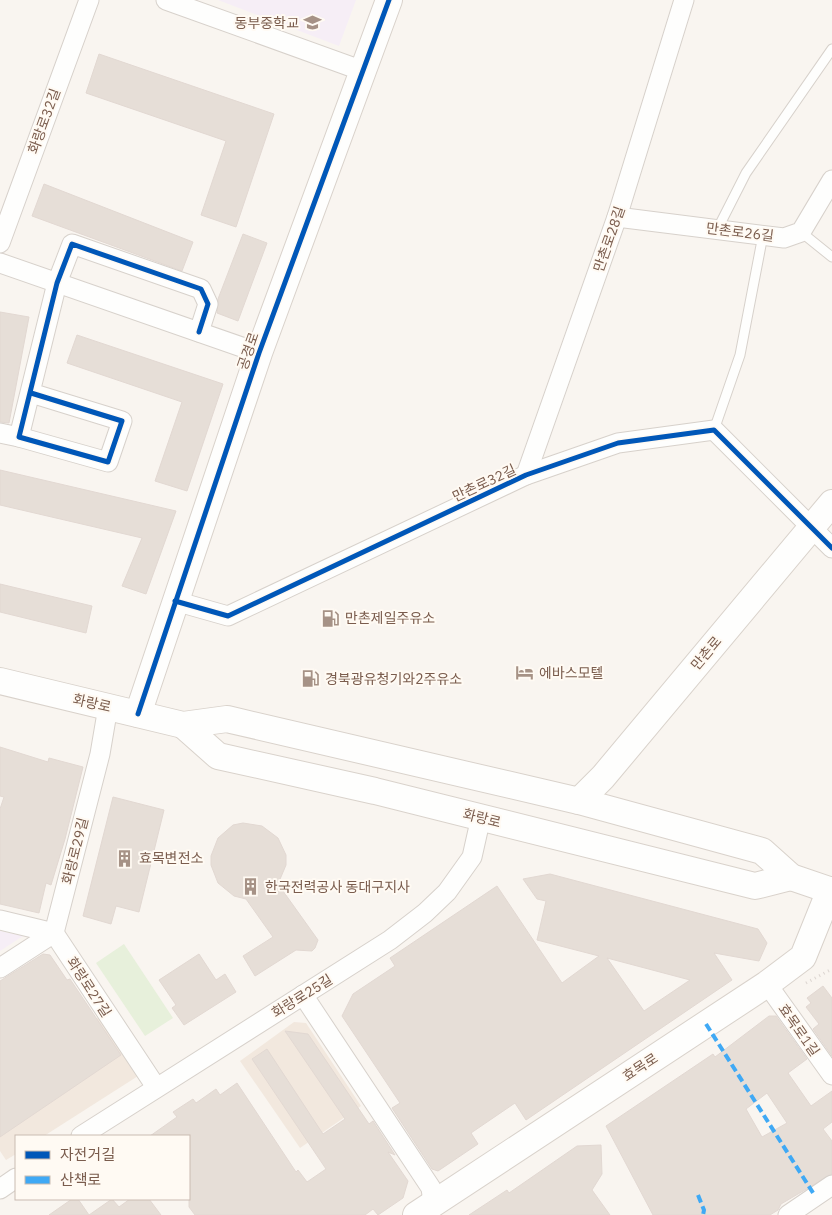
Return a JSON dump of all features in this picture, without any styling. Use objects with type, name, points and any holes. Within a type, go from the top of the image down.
[{"type":"main road","name":"공경로","points":[[138,714],[259,352],[389,0]]},
{"type":"main road","name":"만촌로","points":[[579,801],[603,777],[832,503]]},
{"type":"main road","name":"화랑로","points":[[0,681],[183,725],[227,718],[579,801],[762,851],[791,877],[831,890]]},
{"type":"main road","name":"화랑로","points":[[183,725],[218,756],[375,791],[755,886],[791,877]]},
{"type":"main road","name":"효목로","points":[[424,1209],[767,984],[803,957],[831,890]]},
{"type":"street","name":"화랑로32길","points":[[0,243],[88,0]]},
{"type":"street","points":[[166,0],[363,71]]},
{"type":"street","name":"만촌로28길","points":[[526,475],[617,217],[684,0]]},
{"type":"street","points":[[801,232],[832,180]]},
{"type":"street","name":"만촌로26길","points":[[617,217],[784,238],[801,232]]},
{"type":"street","points":[[19,437],[57,283],[72,244],[201,289],[208,304],[199,332]]},
{"type":"street","points":[[0,263],[259,352]]},
{"type":"street","points":[[0,433],[108,462],[122,421],[31,393]]},
{"type":"street","points":[[714,430],[832,548]]},
{"type":"street","name":"만촌로32길","points":[[175,601],[228,616],[526,475],[618,443],[714,430]]},
{"type":"street","name":"화랑로29길","points":[[54,933],[100,754],[108,706]]},
{"type":"street","name":"화랑로25길","points":[[83,1135],[390,940],[426,913],[448,892],[472,856],[480,817]]},
{"type":"street","points":[[0,920],[54,933]]},
{"type":"street","points":[[0,968],[54,933]]},
{"type":"street","name":"화랑로27길","points":[[54,933],[156,1087]]},
{"type":"street","name":"효목로1길","points":[[767,984],[832,1076]]},
{"type":"street","points":[[303,995],[430,1188],[424,1209]]},
{"type":"street","points":[[0,1189],[15,1179]]},
{"type":"street","points":[[788,1215],[832,1185]]},
{"type":"lane","points":[[717,230],[746,173],[832,49]]},
{"type":"lane","points":[[801,232],[832,257]]},
{"type":"lane","points":[[714,430],[740,355],[764,235]]},
{"type":"shaded area","name":"동부중학교","points":[[218,0],[356,0],[339,46]]},
{"type":"shaded area","points":[[0,931],[23,936],[0,951]]},
{"type":"shaded area","points":[[100,1016],[138,1076],[46,1135],[15,1135],[15,1155],[6,1160],[0,1151],[0,1080]]},
{"type":"shaded area","points":[[294,1022],[306,1023],[361,1106],[300,1148],[240,1061]]},
{"type":"green space","points":[[124,944],[173,1018],[145,1036],[96,963]]},
{"type":"building","points":[[99,54],[274,114],[236,227],[201,215],[226,141],[86,93]]},
{"type":"building","points":[[44,184],[193,242],[182,271],[32,216]]},
{"type":"building","points":[[243,234],[267,243],[238,321],[217,313],[218,299]]},
{"type":"building","points":[[0,312],[29,317],[9,423],[0,422]]},
{"type":"building","points":[[77,335],[223,384],[187,491],[155,481],[182,402],[67,363]]},
{"type":"building","points":[[0,470],[176,511],[146,594],[122,586],[142,538],[0,505]]},
{"type":"building","points":[[0,584],[92,606],[86,633],[0,612]]},
{"type":"building","points":[[0,747],[48,762],[49,758],[83,767],[65,839],[51,885],[46,883],[39,913],[0,904],[0,809],[4,797],[0,796]]},
{"type":"building","name":"효목변전소","points":[[113,797],[164,810],[139,912],[116,906],[111,924],[83,916]]},
{"type":"building","name":"한국전력공사 동대구지사","points":[[243,823],[262,826],[278,838],[286,855],[286,865],[278,884],[318,940],[312,951],[296,950],[255,976],[243,956],[273,937],[246,899],[234,896],[218,883],[211,865],[211,856],[218,838],[233,825]]},
{"type":"building","points":[[550,874],[758,929],[767,943],[759,961],[714,953],[732,980],[526,1120],[515,1103],[471,1133],[478,1144],[438,1171],[432,1169],[392,1108],[400,1103],[342,1016],[353,994],[395,966],[390,958],[497,886],[562,983],[599,956],[537,940],[546,901],[537,899],[523,879]],"holes":[[[607,958],[690,980],[644,1011]]]},
{"type":"building","points":[[43,954],[50,955],[67,980],[70,979],[121,1055],[0,1137],[0,981]]},
{"type":"building","points":[[199,954],[216,980],[225,974],[236,992],[184,1025],[172,1008],[176,1005],[159,980]]},
{"type":"building","points":[[823,986],[832,998],[832,1056],[813,1029],[819,1024],[806,1007],[811,1003],[807,998]]},
{"type":"building","points":[[769,1016],[776,1016],[807,1059],[788,1073],[811,1106],[832,1091],[832,1122],[823,1129],[832,1141],[832,1174],[781,1204],[778,1210],[770,1215],[653,1215],[606,1126],[713,1054],[715,1057]],"holes":[[[767,1093],[787,1123],[762,1137],[746,1109]]]},
{"type":"building","points":[[285,1031],[308,1034],[369,1124],[373,1121],[395,1155],[388,1152],[408,1181],[403,1198],[378,1215],[373,1209],[365,1215],[195,1215],[189,1207],[190,1135],[151,1135],[177,1117],[173,1112],[193,1099],[196,1103],[216,1089],[220,1095],[237,1083],[296,1172],[298,1170],[307,1182],[326,1169],[252,1059],[267,1049],[323,1134],[345,1119]]},
{"type":"building","points":[[601,1145],[602,1174],[592,1190],[610,1215],[469,1215],[507,1190],[509,1193],[577,1146]]},
{"type":"building","points":[[71,1200],[79,1200],[89,1215],[49,1215]]},
{"type":"building","points":[[111,1200],[119,1207],[129,1200],[150,1200],[161,1215],[89,1215]]},
{"type":"marked path","points":[[706,1024],[815,1196]]},
{"type":"marked path","points":[[698,1195],[704,1210],[703,1215]]},
{"type":"cycle path","points":[[138,714],[259,353],[389,0]]},
{"type":"cycle path","points":[[31,393],[122,421],[108,462],[19,437],[57,283],[72,244],[201,289],[208,304],[199,332]]},
{"type":"cycle path","points":[[175,601],[228,616],[526,475],[618,443],[714,430],[832,548]]},
{"type":"place","name":"동부중학교","points":[[313,23]]},
{"type":"place","name":"만촌제일주유소","points":[[331,618]]},
{"type":"place","name":"에바스모텔","points":[[525,673]]},
{"type":"place","name":"경북광유청기와2주유소","points":[[311,679]]},
{"type":"place","name":"효목변전소","points":[[125,858]]},
{"type":"place","name":"한국전력공사 동대구지사","points":[[251,887]]}]
